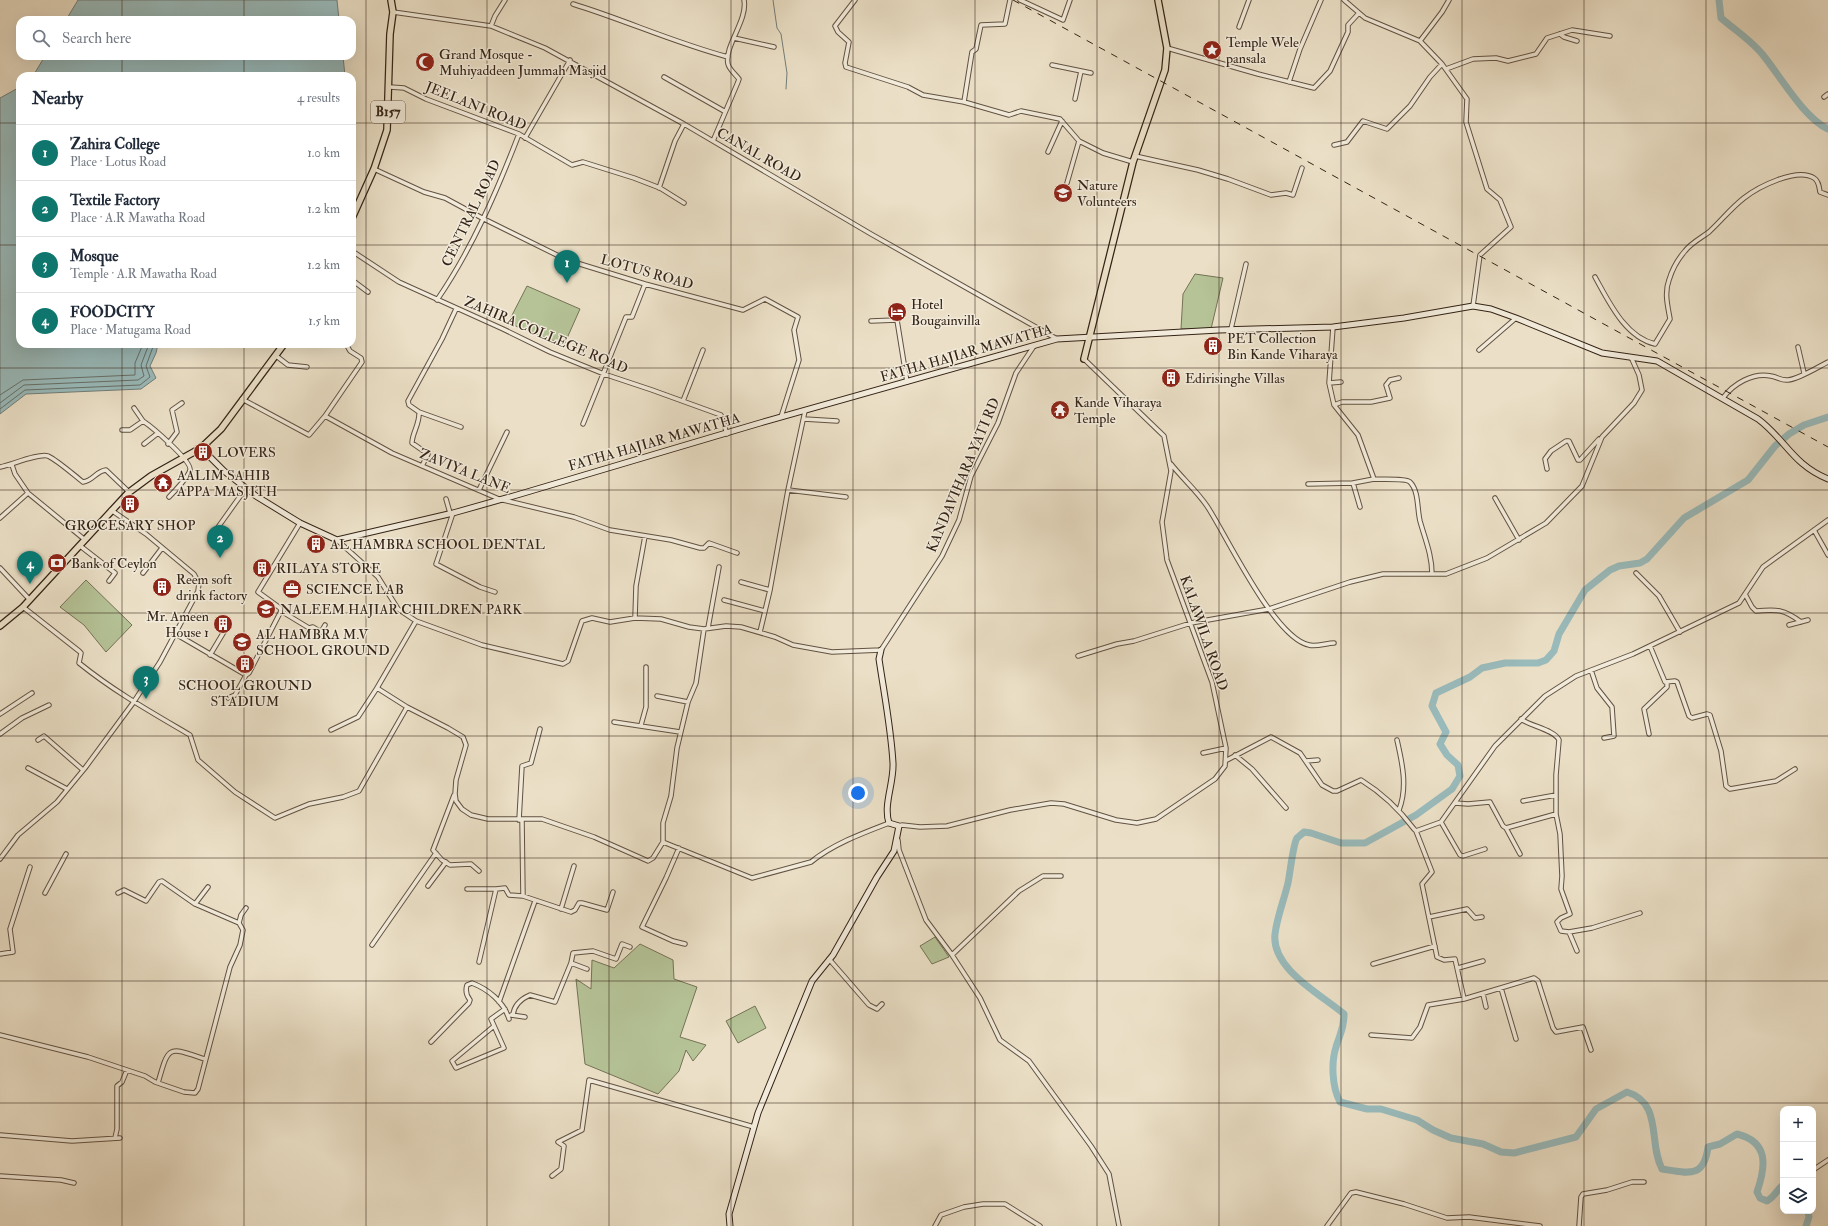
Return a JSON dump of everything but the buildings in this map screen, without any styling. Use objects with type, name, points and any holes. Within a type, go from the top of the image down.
[{"type":"main road","name":"B157","points":[[356,209],[374,169],[387,130],[390,87],[390,34],[393,12],[391,0]]},
{"type":"main road","points":[[1084,359],[1134,159],[1165,70],[1167,48],[1158,0]]},
{"type":"main road","points":[[0,626],[30,600],[84,539],[129,492],[151,476],[200,448],[220,429],[280,348]]},
{"type":"street","points":[[491,26],[495,16],[505,0]]},
{"type":"street","points":[[713,141],[724,111],[739,79],[728,66],[728,57],[744,13],[744,0]]},
{"type":"street","points":[[855,0],[836,26],[838,32],[849,42],[845,63],[846,67],[908,87],[923,95],[964,102],[1009,115],[1020,111],[1060,119],[1079,141],[1108,155],[1198,170],[1228,179],[1271,195],[1286,193],[1294,195],[1302,168]]},
{"type":"street","points":[[964,102],[972,52],[976,49],[981,25],[1005,24],[1010,0]]},
{"type":"street","points":[[1020,0],[1063,20],[1070,0]]},
{"type":"street","points":[[1239,27],[1249,0]]},
{"type":"street","points":[[1289,82],[1300,49],[1321,0]]},
{"type":"street","points":[[1344,0],[1359,13],[1379,25],[1420,41],[1442,64],[1467,99],[1466,122],[1487,189],[1500,200],[1510,227],[1480,255],[1474,306]]},
{"type":"street","points":[[1420,41],[1442,12],[1449,0]]},
{"type":"street","points":[[572,4],[597,11],[686,44],[728,57]]},
{"type":"street","name":"CANAL ROAD","points":[[393,12],[439,17],[491,26],[570,60],[684,124],[871,234],[1057,339]]},
{"type":"street","points":[[1167,48],[1314,88],[1330,71],[1348,32],[1348,26],[1359,13]]},
{"type":"street","points":[[1446,69],[1473,59],[1496,58],[1508,61],[1528,57],[1536,54],[1547,38],[1572,30],[1610,36]]},
{"type":"street","points":[[1560,34],[1564,37],[1578,41]]},
{"type":"street","points":[[734,38],[774,47]]},
{"type":"street","points":[[525,138],[570,60]]},
{"type":"street","points":[[1334,145],[1347,142],[1363,120],[1387,129],[1410,106],[1430,77],[1442,64]]},
{"type":"street","points":[[1052,65],[1091,73]]},
{"type":"street","points":[[1074,99],[1081,71]]},
{"type":"street","points":[[664,77],[724,111]]},
{"type":"street","name":"JEELANI ROAD","points":[[390,87],[404,88],[519,134],[572,165],[583,162],[634,178],[659,188],[684,203]]},
{"type":"street","points":[[1824,97],[1828,94]]},
{"type":"street","points":[[1048,152],[1062,121]]},
{"type":"street","points":[[659,188],[675,141],[684,124]]},
{"type":"street","name":"CENTRAL ROAD","points":[[437,300],[452,278],[482,218],[502,177],[519,134]]},
{"type":"street","points":[[1067,182],[1079,141]]},
{"type":"street","name":"LOTUS ROAD","points":[[374,169],[424,192],[445,198],[567,260],[645,284],[743,310],[765,299],[798,317],[794,330],[799,360],[780,418]]},
{"type":"street","points":[[1595,277],[1617,316],[1637,335],[1647,342],[1655,344],[1670,319],[1666,297],[1668,282],[1678,261],[1686,249],[1708,232],[1744,198],[1761,187],[1781,179],[1801,175],[1814,178],[1818,181],[1820,192],[1828,195]]},
{"type":"street","name":"ZAHIRA COLLEGE ROAD","points":[[356,254],[399,282],[456,309],[604,374],[721,415],[727,434]]},
{"type":"street","points":[[1231,330],[1246,264]]},
{"type":"street","points":[[356,283],[368,292]]},
{"type":"street","points":[[583,424],[626,317],[632,317],[645,284]]},
{"type":"street","name":"FATHA HAJIAR MAWATHA","points":[[337,540],[452,513],[1057,339],[1231,330],[1333,327],[1404,318],[1474,306],[1491,309],[1516,318],[1602,353],[1657,362],[1758,419],[1769,427],[1800,463],[1818,475],[1828,479]]},
{"type":"street","points":[[456,309],[442,339],[408,401],[410,405],[419,412],[461,427]]},
{"type":"street","points":[[1480,350],[1516,318]]},
{"type":"street","points":[[872,322],[897,320],[907,382]]},
{"type":"street","points":[[1333,327],[1328,383],[1334,405],[1358,435],[1374,479]]},
{"type":"street","name":"KANDAVIHARA YATI RD","points":[[881,650],[942,556],[959,520],[972,476],[998,423],[1016,373],[1034,346]]},
{"type":"street","points":[[1798,347],[1804,373]]},
{"type":"street","points":[[242,399],[309,435],[325,416],[362,362],[361,358],[350,351],[348,348]]},
{"type":"street","points":[[683,401],[703,350]]},
{"type":"street","points":[[275,355],[288,364],[307,367]]},
{"type":"street","points":[[1547,469],[1545,459],[1551,451],[1566,441],[1569,441],[1578,460],[1580,460],[1634,404],[1642,390],[1639,375],[1632,357]]},
{"type":"street","name":"KALAWILA ROAD","points":[[1084,359],[1164,436],[1170,463],[1171,481],[1162,522],[1167,560],[1212,682],[1226,748],[1227,760]]},
{"type":"street","points":[[1723,398],[1736,384],[1749,379],[1764,375],[1772,376],[1780,380],[1791,380],[1828,362]]},
{"type":"street","points":[[1334,405],[1342,402],[1370,402],[1390,398],[1386,385],[1390,380],[1399,378]]},
{"type":"street","points":[[1328,383],[1341,382]]},
{"type":"street","points":[[168,444],[177,432],[172,410],[182,403]]},
{"type":"street","points":[[134,408],[144,422],[158,433],[183,458],[191,469],[169,497]]},
{"type":"street","points":[[760,632],[770,590],[788,490],[805,411]]},
{"type":"street","points":[[419,412],[419,418],[412,438],[412,443],[428,454],[422,466]]},
{"type":"street","name":"ZAVIYA LANE","points":[[325,416],[392,453],[499,499],[574,517],[610,530],[671,540],[700,548],[704,548],[707,543],[709,543],[737,552]]},
{"type":"street","points":[[804,419],[837,421]]},
{"type":"street","points":[[122,430],[130,430],[144,422]]},
{"type":"street","points":[[480,490],[507,432]]},
{"type":"street","points":[[144,444],[158,433]]},
{"type":"street","points":[[1078,656],[1117,644],[1134,641],[1191,623],[1269,609],[1350,582],[1383,574],[1446,574],[1487,558],[1546,523],[1582,486],[1602,437]]},
{"type":"street","points":[[200,448],[224,471],[246,488],[300,523],[337,540],[378,577],[398,609],[416,621],[482,645],[563,664],[568,661],[582,621],[592,618],[610,622],[635,618],[661,619],[689,627],[704,629],[734,626],[760,632],[793,646],[832,652],[881,650],[879,659],[893,762],[892,782],[886,814],[889,823]]},
{"type":"street","points":[[0,467],[12,465],[40,456],[48,456],[83,482],[87,482],[100,471],[106,470],[129,492]]},
{"type":"street","points":[[1170,463],[1206,506],[1269,609],[1280,623],[1296,638],[1309,645],[1334,643]]},
{"type":"street","points":[[12,465],[15,474],[28,493],[84,539]]},
{"type":"street","points":[[1308,484],[1352,483],[1374,479],[1390,481],[1402,479],[1409,482],[1415,490],[1420,519],[1432,563],[1432,574]]},
{"type":"street","points":[[1352,483],[1360,507]]},
{"type":"street","points":[[216,530],[246,488]]},
{"type":"street","points":[[788,490],[846,497]]},
{"type":"street","points":[[0,518],[28,493]]},
{"type":"street","points":[[1495,498],[1519,540]]},
{"type":"street","points":[[446,499],[452,513],[435,563],[480,587],[495,592]]},
{"type":"street","points":[[0,859],[18,835],[57,802],[133,703],[160,662],[174,633],[198,591],[199,583],[194,574],[146,534],[111,510]]},
{"type":"street","points":[[1415,830],[1441,822],[1495,746],[1545,696],[1576,676],[1650,646],[1739,603],[1763,567],[1828,520]]},
{"type":"street","points":[[300,523],[258,592],[280,608],[281,611],[309,628],[313,627],[321,632],[325,625]]},
{"type":"street","points":[[1814,530],[1828,555]]},
{"type":"street","points":[[635,618],[636,586],[645,536]]},
{"type":"street","points":[[79,545],[115,573],[109,581]]},
{"type":"street","points":[[143,573],[162,548]]},
{"type":"street","points":[[708,628],[718,567]]},
{"type":"street","points":[[0,568],[30,600]]},
{"type":"street","points":[[1636,573],[1659,596],[1680,632]]},
{"type":"street","points":[[741,582],[770,590]]},
{"type":"street","points":[[1745,594],[1752,608],[1756,611],[1777,609],[1801,622]]},
{"type":"street","points":[[724,600],[765,611]]},
{"type":"street","points":[[23,607],[79,651],[81,653],[79,663],[133,703],[190,735],[198,760],[235,792],[275,818],[309,804],[344,797],[358,791],[407,708]]},
{"type":"street","points":[[228,698],[235,695],[246,675],[249,673],[281,611]]},
{"type":"street","points":[[1789,625],[1808,620]]},
{"type":"street","points":[[331,730],[358,717],[377,688],[416,621]]},
{"type":"street","points":[[210,655],[228,626]]},
{"type":"street","points":[[455,794],[456,801],[462,809],[471,815],[488,819],[542,819],[594,837],[648,860],[653,858],[663,842],[663,823],[671,796],[680,732],[688,702],[696,683],[704,629]]},
{"type":"street","points":[[174,633],[246,675]]},
{"type":"street","points":[[1649,734],[1644,709],[1668,687],[1650,646]]},
{"type":"street","points":[[641,725],[646,707],[646,667]]},
{"type":"street","points":[[1591,670],[1597,688],[1612,707],[1614,736],[1604,738]]},
{"type":"street","points":[[1667,683],[1677,682],[1692,718],[1706,714],[1710,715],[1721,751],[1726,786],[1730,789],[1776,781],[1795,769]]},
{"type":"street","points":[[377,688],[407,708],[463,737],[466,742],[455,794],[433,846],[436,853],[446,862],[456,865],[471,864],[479,871]]},
{"type":"street","points":[[0,714],[32,693]]},
{"type":"street","points":[[657,696],[688,702]]},
{"type":"street","points":[[0,734],[22,718],[49,704]]},
{"type":"street","points":[[1521,719],[1530,726],[1546,730],[1557,736],[1560,743],[1556,775],[1556,814],[1560,834],[1562,876],[1561,890],[1570,914],[1561,918],[1557,922],[1561,931],[1568,932],[1592,928],[1640,913]]},
{"type":"street","points":[[614,722],[680,732]]},
{"type":"street","points":[[523,896],[520,820],[522,766],[531,763],[540,729]]},
{"type":"street","points":[[38,740],[44,736],[83,770]]},
{"type":"street","points":[[663,842],[752,878],[811,862],[860,834],[889,823],[899,826],[948,826],[1003,812],[1051,803],[1064,804],[1116,820],[1137,823],[1156,819],[1215,779],[1225,766],[1227,760],[1271,737],[1300,752],[1322,785],[1327,789],[1338,791],[1361,780],[1384,796],[1400,810],[1415,830],[1432,872],[1422,884],[1437,957],[1444,960],[1455,959],[1464,999]]},
{"type":"street","points":[[1397,740],[1403,767],[1403,797],[1400,810]]},
{"type":"street","points":[[1203,753],[1226,748]]},
{"type":"street","points":[[1235,756],[1252,769],[1286,808]]},
{"type":"street","points":[[1306,761],[1318,760]]},
{"type":"street","points":[[28,768],[67,789]]},
{"type":"street","points":[[1524,801],[1556,795]]},
{"type":"street","points":[[1455,803],[1468,804],[1487,801],[1492,803],[1503,826],[1506,828],[1520,854]]},
{"type":"street","points":[[1506,828],[1556,814]]},
{"type":"street","points":[[1441,822],[1460,855],[1463,856],[1485,849]]},
{"type":"street","points":[[899,826],[899,850],[926,920],[952,955],[980,998],[1000,1040],[1029,1061],[1091,1146],[1109,1174],[1119,1226]]},
{"type":"street","points":[[730,1226],[729,1214],[754,1127],[785,1043],[812,981],[829,959],[894,851],[898,840]]},
{"type":"street","points":[[679,848],[642,927],[673,941],[685,944]]},
{"type":"street","points":[[372,945],[436,853]]},
{"type":"street","points":[[46,893],[66,854]]},
{"type":"street","points":[[428,886],[446,862]]},
{"type":"street","points":[[561,909],[574,866]]},
{"type":"street","points":[[0,954],[13,952],[10,928],[30,867]]},
{"type":"street","points":[[952,955],[1019,891],[1043,876],[1061,876]]},
{"type":"street","points":[[0,1035],[88,1057],[145,1076],[158,1083],[192,1094],[195,1093],[198,1089],[230,967],[240,945],[243,930],[239,923],[195,904],[162,881],[159,882],[146,901],[124,890],[118,893]]},
{"type":"street","points":[[195,904],[208,886]]},
{"type":"street","points":[[467,889],[505,888],[509,895],[523,896],[574,912],[579,903],[582,902],[607,910],[613,892]]},
{"type":"street","points":[[479,962],[496,889]]},
{"type":"street","points":[[499,1002],[535,901]]},
{"type":"street","points":[[239,923],[241,915],[246,908]]},
{"type":"street","points":[[1429,917],[1469,910],[1475,918],[1482,918]]},
{"type":"street","points":[[1568,932],[1577,951]]},
{"type":"street","points":[[513,1015],[513,1008],[525,997],[530,995],[554,1002],[571,963],[573,953],[593,952],[616,958],[622,944],[630,947]]},
{"type":"street","points":[[1373,964],[1435,946]]},
{"type":"street","points":[[829,959],[869,1005],[877,1009],[882,1004]]},
{"type":"street","points":[[1458,968],[1483,961]]},
{"type":"street","points":[[571,963],[587,968]]},
{"type":"street","points":[[1371,1034],[1412,1038],[1420,1027],[1428,1005],[1464,999],[1536,978],[1553,1028],[1556,1032],[1583,1027],[1591,1050]]},
{"type":"street","points":[[431,1042],[469,1003],[470,1000],[466,996],[466,989],[467,985],[472,983],[480,986],[499,1002],[508,1014],[509,1019]]},
{"type":"street","points":[[1501,988],[1516,1039]]},
{"type":"street","points":[[1483,994],[1486,1008]]},
{"type":"street","points":[[494,1026],[452,1061],[456,1068],[504,1048],[491,1019],[505,1010]]},
{"type":"street","points":[[508,1014],[526,1016]]},
{"type":"street","points":[[158,1083],[166,1057],[170,1051],[176,1050],[205,1058]]},
{"type":"street","points":[[115,1138],[118,1128],[117,1086],[122,1082],[127,1070]]},
{"type":"street","points":[[552,1176],[561,1169],[564,1146],[558,1142],[582,1130],[589,1080],[754,1127]]},
{"type":"street","points":[[0,1135],[72,1141],[120,1138]]},
{"type":"street","points":[[1816,1168],[1828,1160]]},
{"type":"street","points":[[0,1176],[61,1180],[74,1183]]},
{"type":"street","points":[[1579,1226],[1581,1197],[1583,1194],[1607,1190],[1632,1182],[1644,1182]]},
{"type":"street","points":[[1327,1226],[1351,1193],[1356,1192],[1404,1204],[1447,1218],[1469,1217],[1540,1226]]},
{"type":"street","points":[[935,1226],[941,1215],[964,1206],[1005,1204],[1040,1226]]},
{"type":"green space","points":[[1195,274],[1223,278],[1211,329],[1181,329],[1183,294]]},
{"type":"green space","points":[[527,286],[580,309],[564,345],[508,323]]},
{"type":"green space","points":[[86,580],[132,625],[106,652],[84,625],[60,607]]},
{"type":"green space","points":[[935,937],[949,957],[932,964],[920,946]]},
{"type":"green space","points":[[640,944],[673,960],[674,979],[697,987],[680,1037],[706,1045],[693,1061],[686,1050],[679,1071],[658,1094],[585,1064],[576,979],[591,989],[592,960],[614,968]]},
{"type":"green space","points":[[755,1006],[766,1028],[738,1043],[726,1021]]},
{"type":"water","points":[[78,0],[337,0],[339,16],[68,16]]},
{"type":"water","points":[[43,60],[343,60],[345,72],[35,72]]},
{"type":"water","points":[[16,89],[16,348],[157,348],[150,366],[156,378],[141,389],[26,394],[0,414],[0,98]]},
{"type":"waterway","points":[[773,0],[777,28],[781,34],[787,73],[786,89]]},
{"type":"waterway","points":[[1719,0],[1721,18],[1749,40],[1759,50],[1801,106],[1819,124],[1828,129]]},
{"type":"waterway","points":[[1780,1188],[1767,1201],[1760,1198],[1757,1192],[1763,1164],[1760,1149],[1755,1143],[1737,1134],[1720,1144],[1708,1147],[1703,1164],[1699,1169],[1693,1172],[1680,1172],[1662,1169],[1658,1159],[1653,1125],[1646,1105],[1638,1097],[1627,1092],[1596,1109],[1576,1137],[1514,1153],[1501,1152],[1483,1144],[1451,1138],[1433,1130],[1417,1120],[1381,1109],[1367,1109],[1340,1102],[1335,1089],[1333,1060],[1337,1042],[1343,1028],[1344,1014],[1311,990],[1289,970],[1281,959],[1276,947],[1275,934],[1277,921],[1288,883],[1296,841],[1297,838],[1304,832],[1341,843],[1365,843],[1416,815],[1452,789],[1460,776],[1458,765],[1447,755],[1440,744],[1446,732],[1432,706],[1436,693],[1470,677],[1482,668],[1505,663],[1538,663],[1546,660],[1554,651],[1559,634],[1585,590],[1610,570],[1619,566],[1640,563],[1647,559],[1684,518],[1748,480],[1775,446],[1789,434],[1804,425],[1828,417]]},
{"type":"waterway","points":[[1806,1226],[1808,1214]]},
{"type":"railway","points":[[1013,0],[1828,447]]},
{"type":"place","name":"Temple Wele pansala","points":[[1212,50]]},
{"type":"place","name":"Grand Mosque - Muhiyaddeen Jummah Masjid","points":[[425,62]]},
{"type":"place","name":"Nature Volunteers","points":[[1063,193]]},
{"type":"place","name":"Zahira College","points":[[567,283]]},
{"type":"place","name":"Hotel Bougainvilla","points":[[897,312]]},
{"type":"place","name":"PET Collection Bin Kande Viharaya","points":[[1213,346]]},
{"type":"place","name":"Edirisinghe Villas","points":[[1171,378]]},
{"type":"place","name":"Kande Viharaya Temple","points":[[1060,410]]},
{"type":"place","name":"LOVERS","points":[[203,452]]},
{"type":"place","name":"AALIM SAHIB APPA MASJITH","points":[[163,483]]},
{"type":"place","name":"GROCESARY SHOP","points":[[130,504]]},
{"type":"place","name":"AL HAMBRA SCHOOL DENTAL","points":[[316,544]]},
{"type":"place","name":"Textile Factory","points":[[220,558]]},
{"type":"place","name":"Bank of Ceylon","points":[[57,563]]},
{"type":"place","name":"RILAYA STORE","points":[[262,568]]},
{"type":"place","name":"FOODCITY","points":[[30,584]]},
{"type":"place","name":"Reem soft drink factory","points":[[162,587]]},
{"type":"place","name":"SCIENCE LAB","points":[[292,589]]},
{"type":"place","name":"NALEEM HAJIAR CHILDREN PARK","points":[[266,609]]},
{"type":"place","name":"Mr. Ameen House 1","points":[[223,624]]},
{"type":"place","name":"AL HAMBRA M.V SCHOOL GROUND","points":[[242,642]]},
{"type":"place","name":"SCHOOL GROUND STADIUM","points":[[245,664]]},
{"type":"place","name":"Mosque","points":[[146,699]]}]
